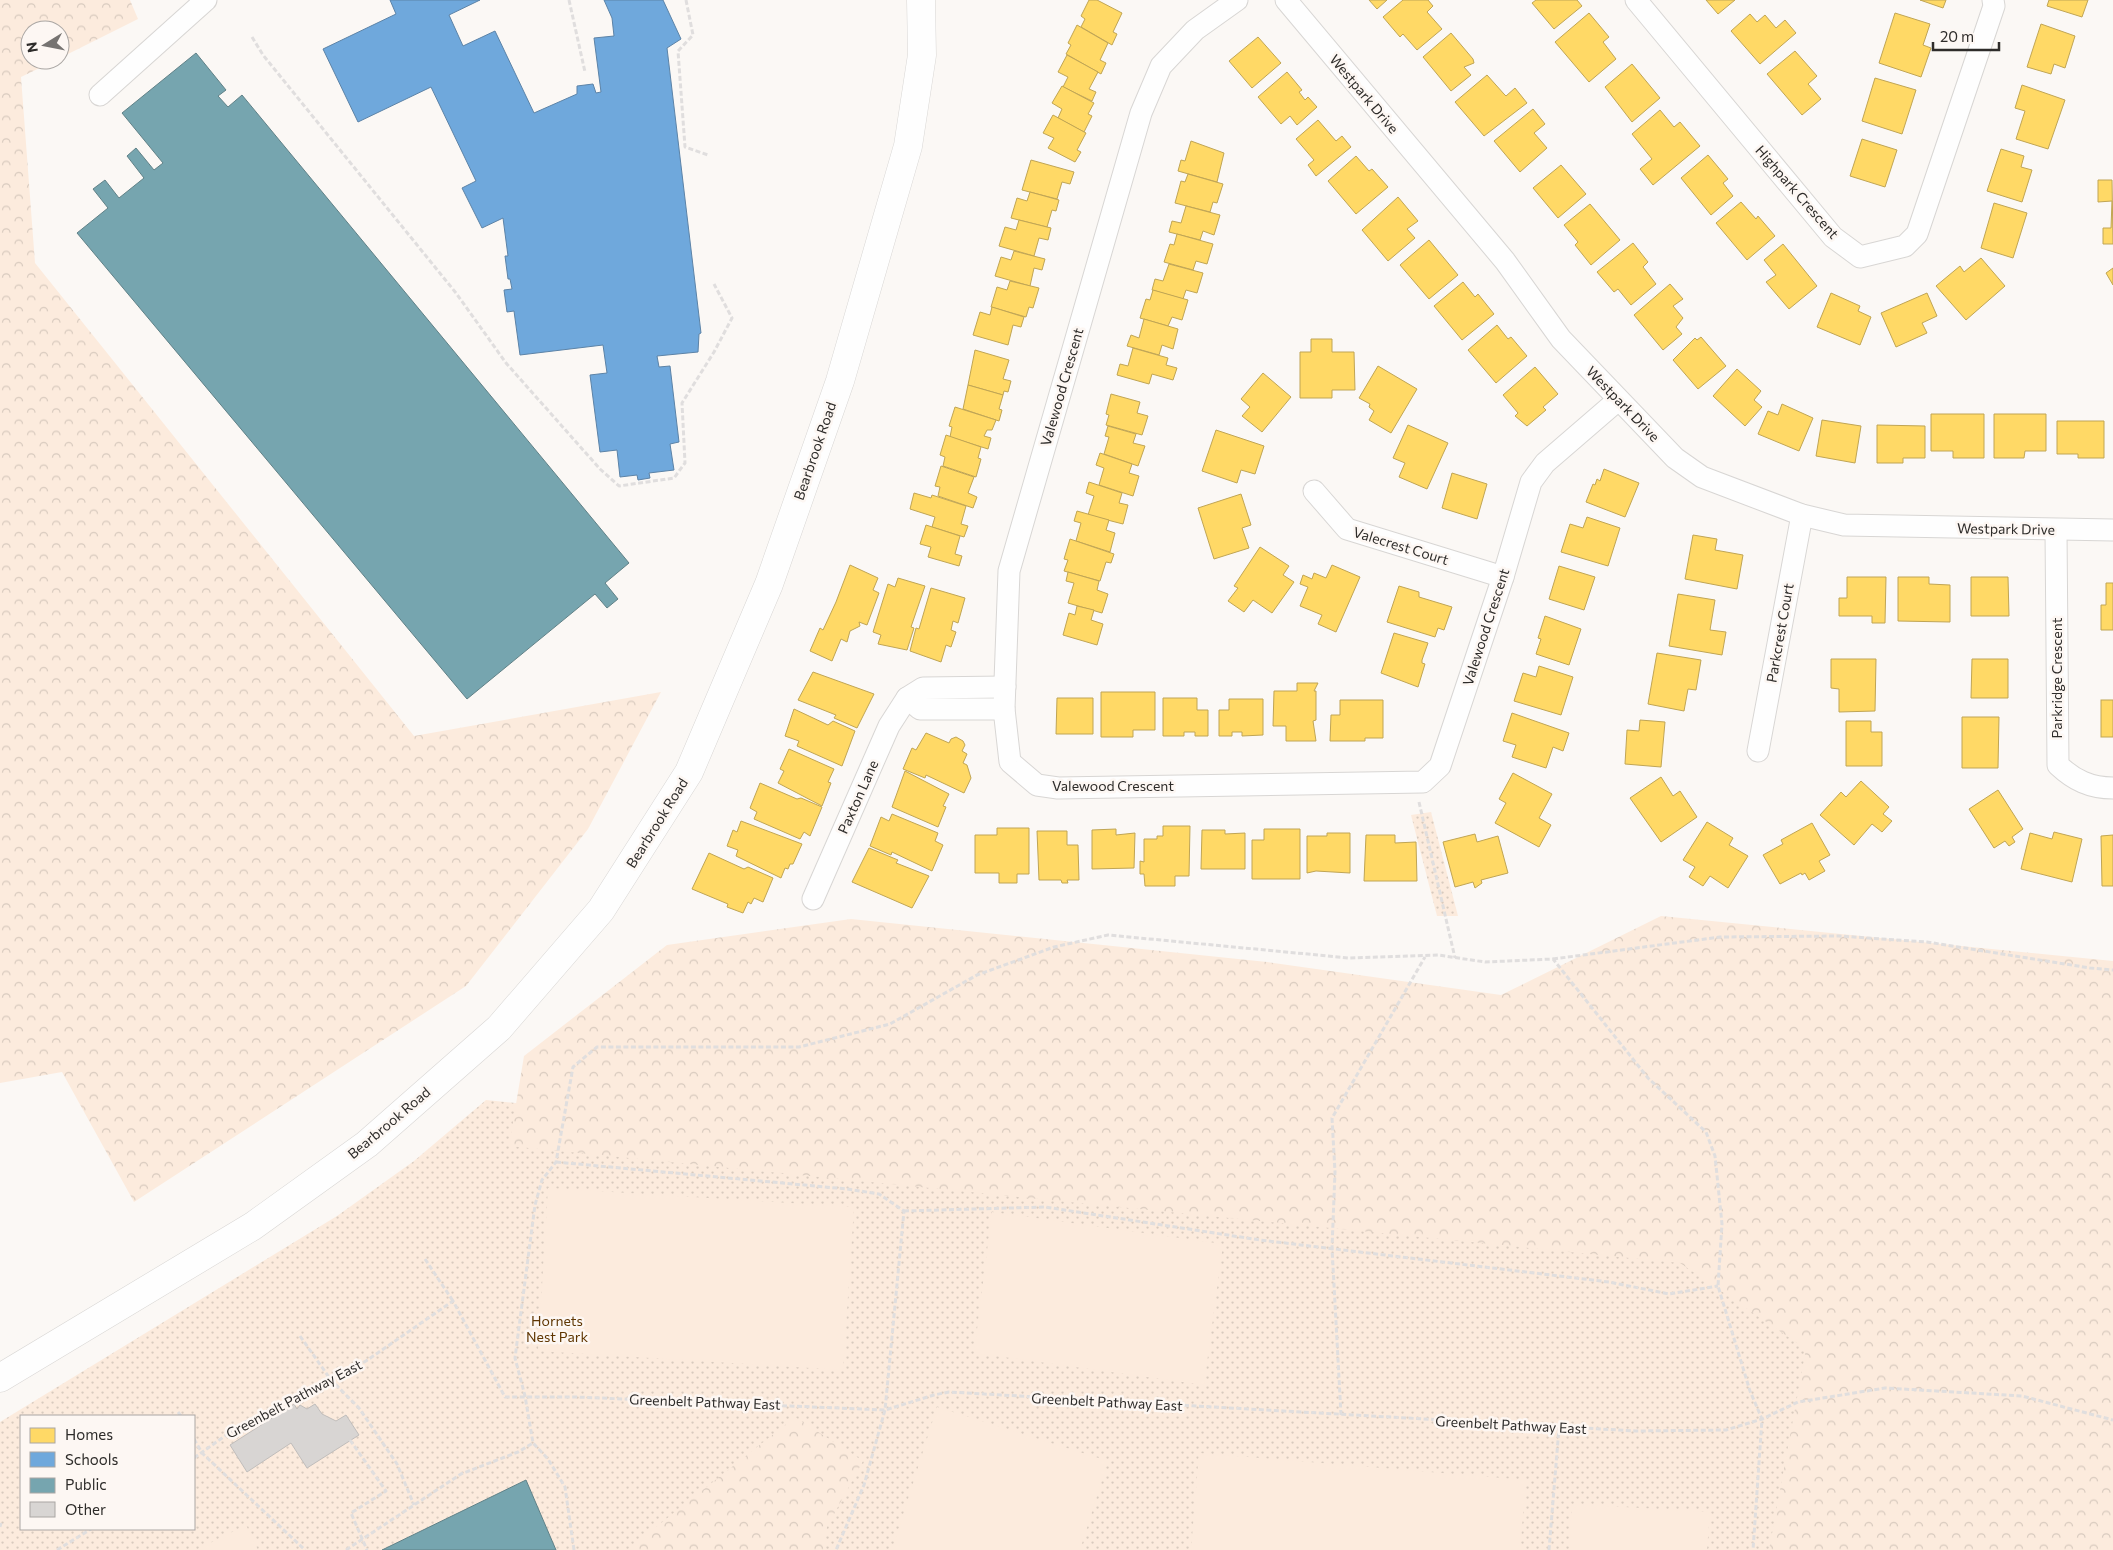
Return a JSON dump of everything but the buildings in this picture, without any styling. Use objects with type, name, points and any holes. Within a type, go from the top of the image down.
[{"type":"street","points":[[100,95],[206,0]]},
{"type":"street","name":"Bearbrook Road","points":[[0,1378],[253,1226],[367,1144],[499,1028],[601,910],[689,772],[769,584],[840,381],[908,146],[922,55],[921,0]]},
{"type":"street","name":"Valewood Crescent","points":[[1236,0],[1195,30],[1161,66],[1141,113],[1008,571],[1004,710],[1010,762],[1037,785],[1058,788],[1423,782],[1440,766],[1503,577],[1531,482],[1545,463],[1618,400]]},
{"type":"street","name":"Westpark Drive","points":[[1286,0],[1505,261],[1562,339],[1675,458],[1702,477],[1802,515],[1844,525],[2113,530]]},
{"type":"street","name":"Highpark Crescent","points":[[1636,0],[1833,237],[1860,257],[1905,246],[1917,234],[1994,6],[1993,0]]},
{"type":"street","name":"Valecrest Court","points":[[1314,491],[1347,529],[1503,577]]},
{"type":"street","name":"Parkcrest Court","points":[[1758,751],[1802,515]]},
{"type":"street","name":"Parkridge Crescent","points":[[2056,530],[2058,765],[2074,779],[2099,788],[2113,788]]},
{"type":"street","points":[[1004,710],[920,709],[907,698],[922,688],[1005,687]]},
{"type":"street","name":"Paxton Lane","points":[[813,899],[889,726],[907,698]]},
{"type":"path","points":[[570,0],[585,72]]},
{"type":"path","points":[[686,0],[693,35],[678,51],[685,147],[708,155]]},
{"type":"path","points":[[252,36],[263,55],[456,293],[506,363],[600,469],[619,486],[674,478],[685,463],[682,404],[714,352],[732,318],[714,284]]},
{"type":"path","points":[[1414,782],[1455,958]]},
{"type":"path","points":[[574,1550],[565,1487],[548,1459],[533,1443],[515,1358],[535,1205],[542,1180],[556,1162],[573,1067],[597,1047],[799,1047],[890,1024],[977,975],[1054,947],[1108,935],[1349,958],[1425,956],[1485,962],[1553,959],[1720,937],[1839,936],[1927,942],[2113,970]]},
{"type":"path","points":[[1341,1415],[1332,1248],[1335,1172],[1332,1118],[1425,956]]},
{"type":"path","points":[[1553,959],[1648,1078],[1706,1132],[1715,1156],[1722,1224],[1718,1286],[1750,1391],[1762,1419],[1753,1550]]},
{"type":"path","points":[[556,1162],[847,1189],[879,1194],[904,1211],[1045,1208],[1260,1240],[1609,1282],[1669,1294],[1718,1286]]},
{"type":"path","points":[[836,1550],[864,1485],[885,1410],[904,1211]]},
{"type":"path","points":[[425,1260],[452,1301]]},
{"type":"path","name":"Greenbelt Pathway East","points":[[195,1457],[243,1423],[366,1361],[452,1301],[505,1397],[524,1396],[885,1410],[934,1394],[949,1392],[1559,1428],[1726,1430],[1762,1419],[1798,1402],[1885,1388],[2022,1396],[2113,1420]]},
{"type":"path","points":[[300,1336],[331,1380],[359,1408],[397,1464],[414,1505]]},
{"type":"path","points":[[1549,1550],[1559,1428]]},
{"type":"path","points":[[350,1440],[386,1491],[351,1513],[367,1550]]},
{"type":"path","points":[[195,1441],[202,1452],[305,1550]]},
{"type":"path","points":[[346,1550],[461,1474],[518,1452],[533,1443]]},
{"type":"path","points":[[57,1550],[89,1530]]},
{"type":"green space","points":[[0,0],[130,0],[138,19],[70,53],[70,20],[20,20],[20,70],[35,70],[21,77],[35,263],[414,736],[661,692],[588,829],[466,986],[134,1202],[62,1072],[0,1083]]},
{"type":"green space","points":[[1431,812],[1458,916],[1437,916],[1411,815]]},
{"type":"green space","points":[[1661,916],[2113,961],[2113,1550],[1769,1550],[1806,1349],[1680,1263],[509,1146],[524,1056],[667,945],[851,919],[1267,962],[1501,995]]},
{"type":"green space","name":"Hornets Nest Park","points":[[486,1100],[1707,1225],[1841,1347],[1809,1550],[0,1550],[0,1422],[337,1216],[414,1161]]},
{"type":"green space","points":[[548,1188],[854,1207],[843,1370],[538,1351]]},
{"type":"green space","points":[[992,1212],[1223,1244],[1204,1385],[974,1353]]},
{"type":"green space","points":[[937,1407],[1108,1461],[1080,1550],[892,1550]]},
{"type":"green space","points":[[795,1417],[863,1461],[827,1527],[824,1550],[627,1550]]},
{"type":"green space","points":[[1199,1453],[1526,1480],[1520,1550],[1191,1550]]},
{"type":"green space","points":[[1572,1504],[1710,1512],[1707,1550],[1569,1550]]},
{"type":"green space","points":[[246,1525],[258,1550],[196,1550]]}]
